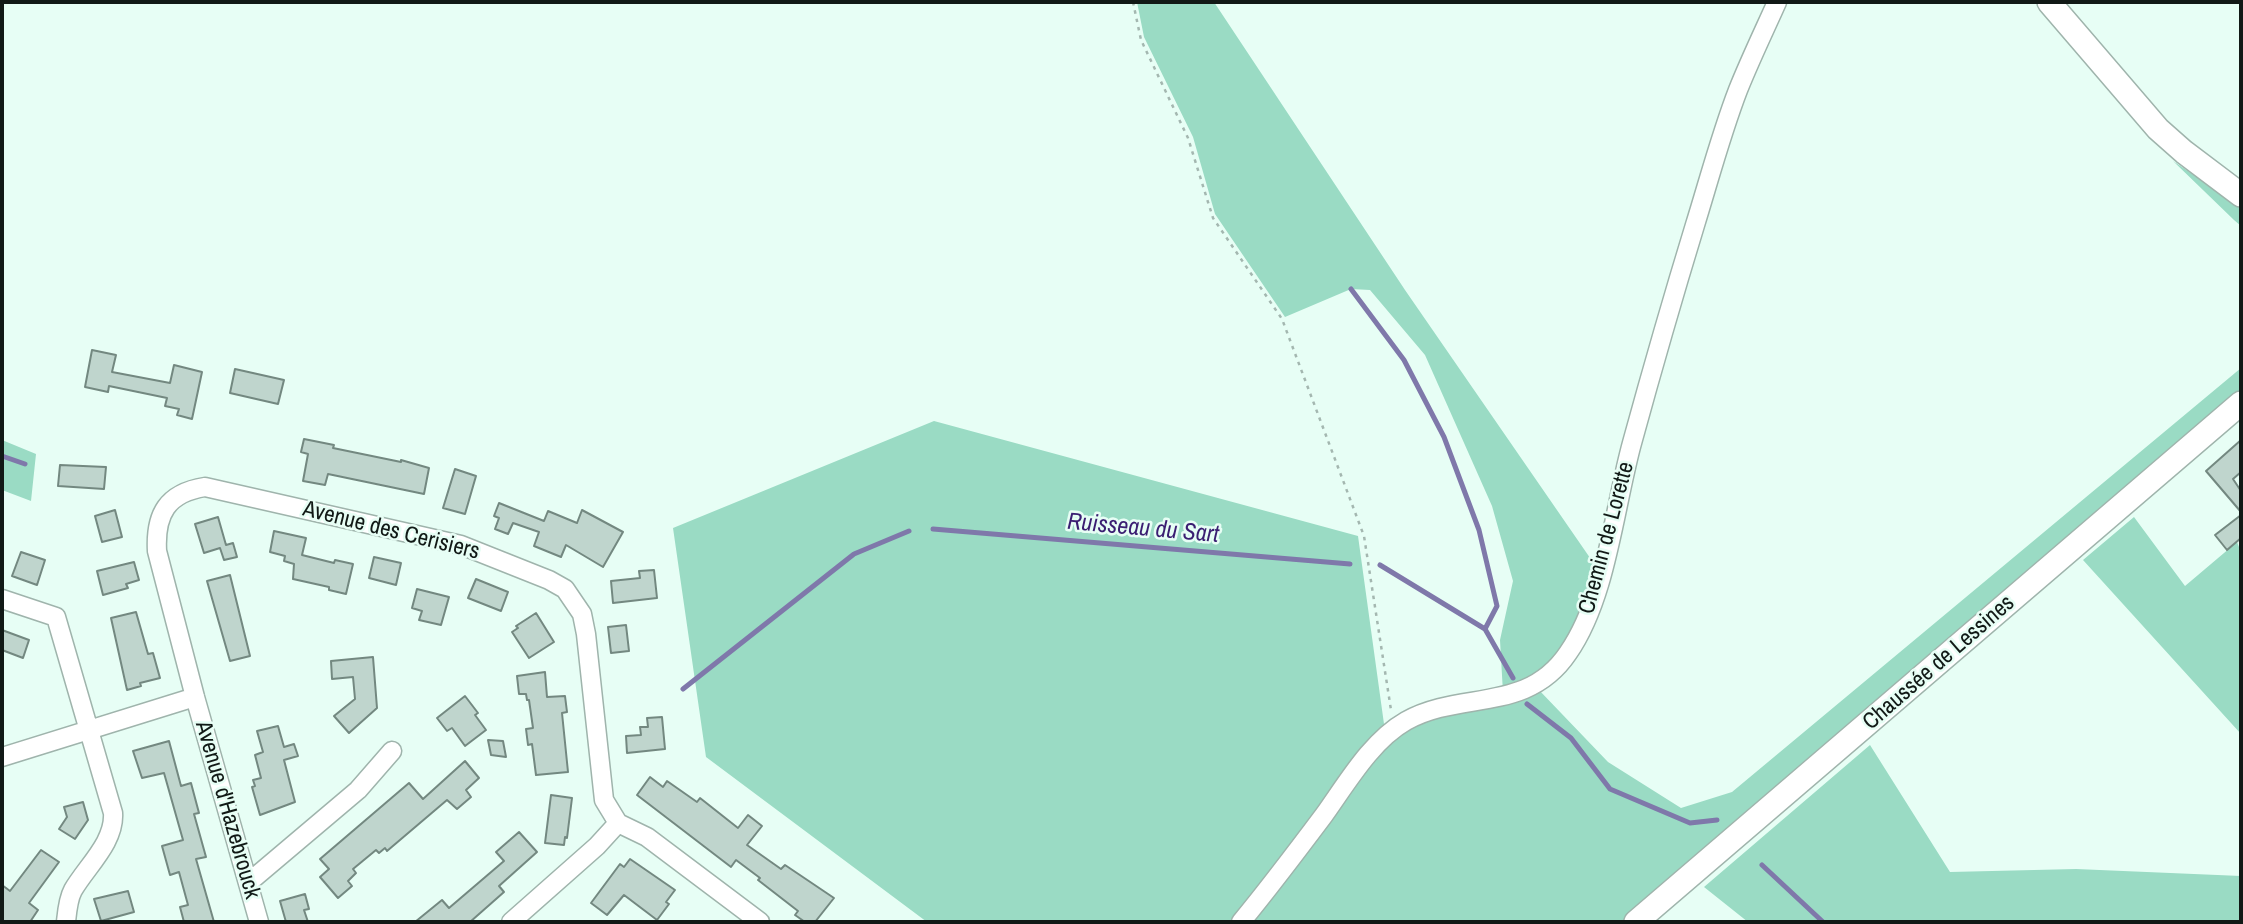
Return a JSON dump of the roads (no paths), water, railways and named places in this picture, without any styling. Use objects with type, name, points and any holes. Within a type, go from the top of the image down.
[{"type":"main road","points":[[2049,2],[2158,129],[2241,195]]},
{"type":"main road","name":"Chaussée de Lessines","points":[[1636,922],[2241,403]]},
{"type":"street","name":"Chemin de Lorette","points":[[1241,922],[1270,888],[1360,766],[1376,746],[1394,730],[1404,722],[1441,709],[1511,696],[1550,673],[1567,656],[1579,635],[1598,586],[1638,420],[1717,155],[1738,92],[1777,2]]},
{"type":"street","name":"Avenue des Cerisiers","points":[[195,697],[157,551],[156,531],[162,514],[172,500],[187,490],[205,487],[230,492],[461,545],[565,589],[582,614],[604,800],[618,823]]},
{"type":"street","points":[[2,599],[56,617],[114,813],[114,825],[109,837],[71,893],[66,922]]},
{"type":"street","points":[[2,757],[195,697]]},
{"type":"street","name":"Avenue d'Hazebrouck","points":[[195,697],[259,922]]},
{"type":"street","points":[[248,883],[358,790],[392,751]]},
{"type":"street","points":[[511,922],[597,846],[618,823],[647,837],[760,922]]},
{"type":"waterway","points":[[1351,289],[1404,360],[1444,437],[1479,530],[1497,606],[1485,629]]},
{"type":"waterway","name":"Ruisseau du Sart","points":[[2,456],[25,464]]},
{"type":"waterway","name":"Ruisseau du Sart","points":[[933,529],[1350,564]]},
{"type":"waterway","name":"Ruisseau du Sart","points":[[683,689],[854,554],[909,531]]},
{"type":"waterway","name":"Ruisseau du Sart","points":[[1380,565],[1485,629],[1513,678]]},
{"type":"waterway","name":"Ruisseau du Sart","points":[[1527,704],[1571,738],[1610,789],[1690,823],[1717,820]]},
{"type":"waterway","name":"Ruisseau du Sart","points":[[1762,865],[1823,922]]}]
